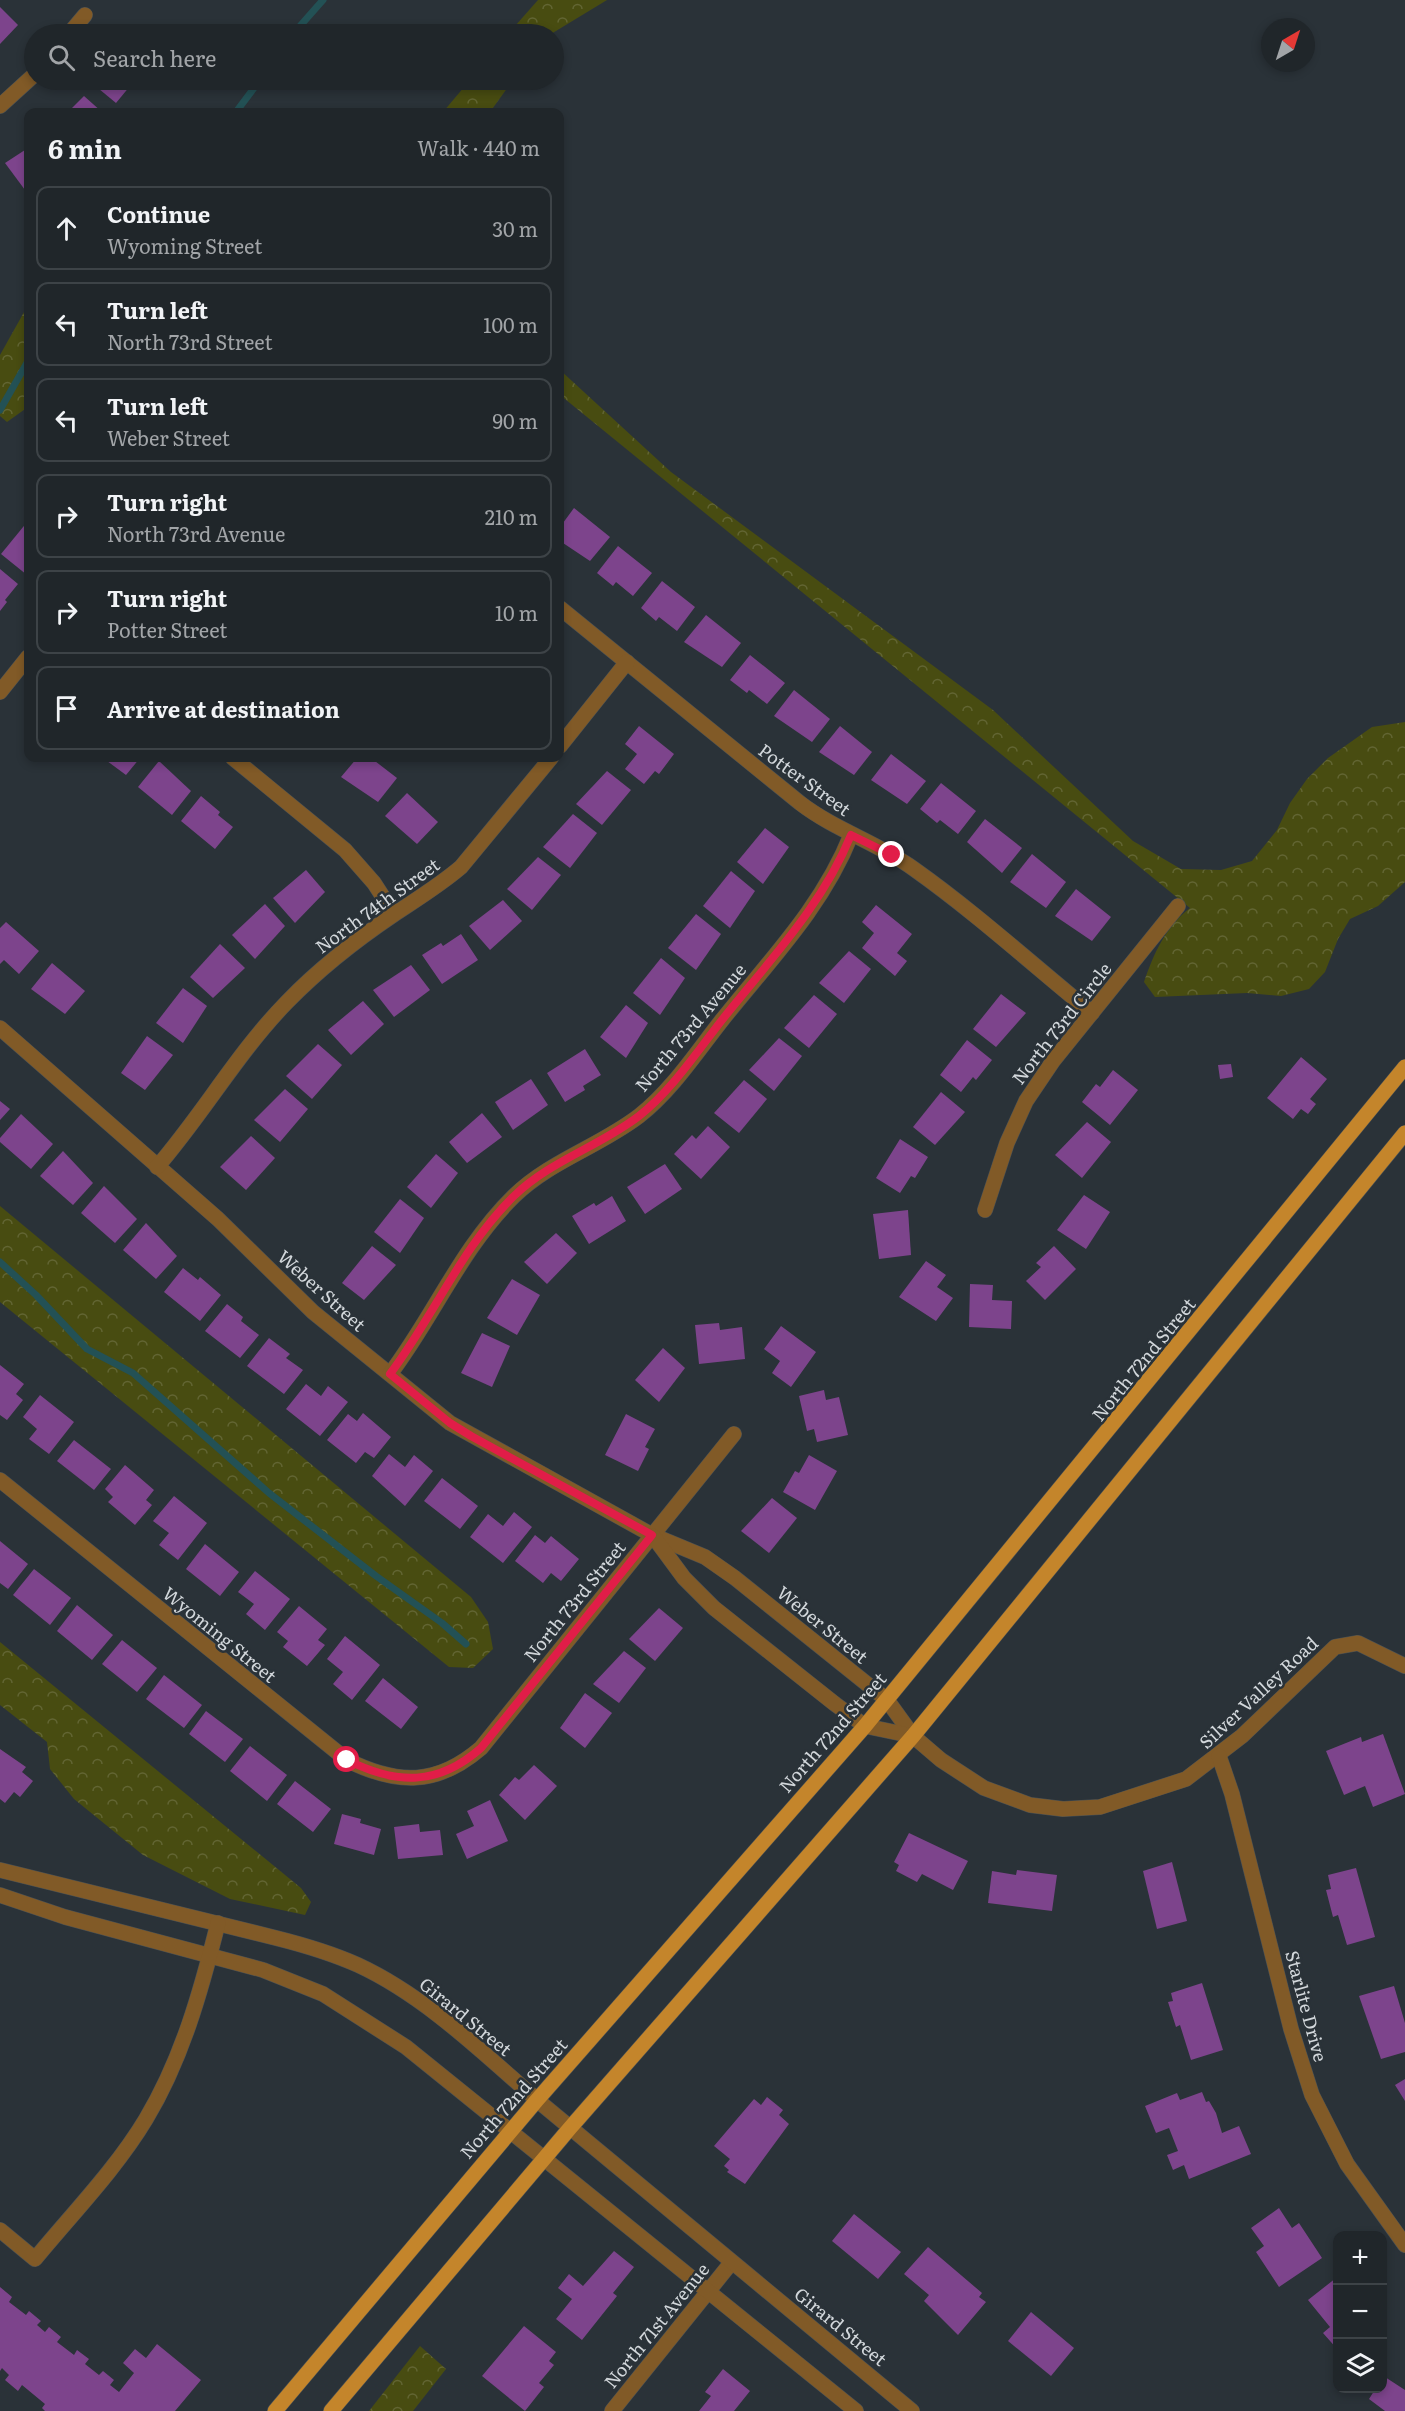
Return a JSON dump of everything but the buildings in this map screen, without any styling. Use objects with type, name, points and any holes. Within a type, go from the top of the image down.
[{"type":"main road","name":"North 72nd Street","points":[[275,2411],[510,2131],[866,1726],[1405,1067]]},
{"type":"main road","points":[[331,2411],[543,2159],[913,1736],[1405,1133]]},
{"type":"street","points":[[77,24],[85,15]]},
{"type":"street","points":[[0,105],[24,84]]},
{"type":"street","name":"Potter Street","points":[[564,611],[800,803],[851,835],[875,845],[913,868],[1092,1013]]},
{"type":"street","points":[[0,692],[24,662]]},
{"type":"street","points":[[564,741],[627,662]]},
{"type":"street","points":[[238,762],[345,850],[361,866],[394,914]]},
{"type":"street","name":"North 74th Street","points":[[156,1167],[188,1130],[234,1064],[274,1015],[333,961],[461,867],[547,762]]},
{"type":"street","name":"North 73rd Avenue","points":[[390,1374],[416,1341],[459,1264],[498,1212],[516,1194],[555,1164],[638,1116],[672,1083],[810,910],[834,874],[851,835]]},
{"type":"street","name":"North 73rd Circle","points":[[985,1210],[1017,1117],[1053,1061],[1178,906]]},
{"type":"street","name":"Weber Street","points":[[0,1028],[242,1241],[286,1288],[450,1423],[652,1535],[705,1557],[735,1578],[887,1700],[913,1736]]},
{"type":"street","name":"North 73rd Street","points":[[433,1776],[465,1762],[481,1748],[734,1434]]},
{"type":"street","name":"Wyoming Street","points":[[0,1480],[347,1760],[383,1775],[416,1778],[433,1776]]},
{"type":"street","name":"Weber Street","points":[[652,1535],[684,1578],[714,1608],[866,1726],[913,1736]]},
{"type":"street","name":"Silver Valley Road","points":[[913,1736],[955,1770],[984,1788],[1030,1805],[1063,1809],[1100,1807],[1132,1799],[1186,1779],[1219,1756],[1335,1647],[1358,1643],[1405,1666]]},
{"type":"street","name":"Starlite Drive","points":[[1219,1756],[1232,1794],[1291,2029],[1312,2094],[1347,2164],[1405,2245]]},
{"type":"street","name":"Girard Street","points":[[0,1870],[319,1949],[379,1976],[431,2012],[912,2411]]},
{"type":"street","points":[[0,1895],[65,1917],[263,1970],[336,2001],[406,2047],[707,2293],[856,2411]]},
{"type":"street","points":[[0,2230],[35,2259],[145,2121],[166,2083],[183,2044],[218,1923]]},
{"type":"street","name":"North 71st Avenue","points":[[612,2411],[731,2263]]},
{"type":"green space","points":[[538,0],[607,0],[564,26],[564,24],[517,24]]},
{"type":"green space","points":[[462,90],[506,90],[493,108],[446,108]]},
{"type":"green space","points":[[24,312],[24,410],[7,422],[0,416],[0,355]]},
{"type":"green space","points":[[564,374],[671,472],[993,710],[1133,841],[1181,869],[1221,870],[1252,861],[1277,830],[1290,803],[1307,779],[1328,758],[1372,727],[1405,722],[1405,882],[1378,906],[1350,919],[1338,939],[1325,972],[1309,989],[1281,996],[1247,993],[1155,997],[1144,982],[1148,971],[1174,923],[1190,908],[564,398]]},
{"type":"green space","points":[[0,1206],[471,1597],[488,1622],[493,1649],[473,1668],[449,1667],[0,1302]]},
{"type":"green space","points":[[0,1642],[301,1888],[311,1902],[305,1915],[230,1899],[143,1855],[74,1799],[50,1769],[47,1742],[0,1705]]},
{"type":"green space","points":[[420,2346],[446,2369],[413,2411],[369,2411]]},
{"type":"waterway","points":[[302,24],[323,0]]},
{"type":"waterway","points":[[239,108],[252,90]]},
{"type":"waterway","points":[[0,410],[24,368]]},
{"type":"waterway","points":[[0,1262],[36,1295],[87,1349],[133,1373],[269,1493],[376,1576],[442,1623],[466,1644]]},
{"type":"route","points":[[347,1760],[365,1769],[399,1778],[433,1776],[449,1771],[465,1762],[481,1748],[652,1535],[471,1436],[450,1423],[390,1374],[416,1341],[455,1271],[498,1212],[516,1194],[555,1164],[620,1129],[638,1116],[654,1103],[672,1083],[823,892],[834,874],[851,835],[892,855]]}]
